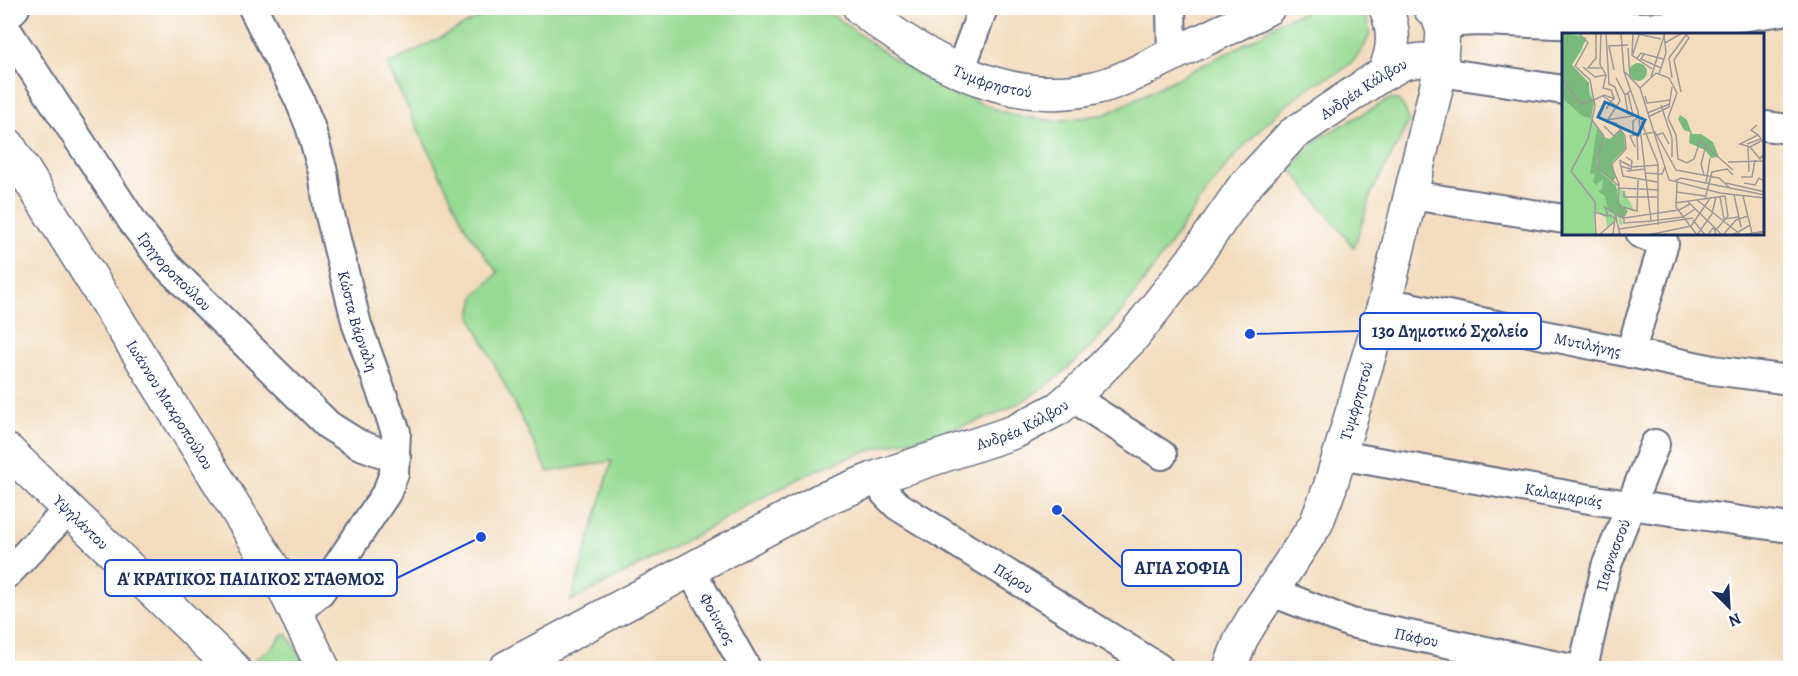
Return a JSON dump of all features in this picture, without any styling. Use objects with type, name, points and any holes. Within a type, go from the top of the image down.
[{"type":"street","points":[[8,15],[15,8]]},
{"type":"street","name":"Κώστα Βάρναλη","points":[[253,8],[299,99],[310,126],[321,164],[335,238],[357,326],[396,432],[394,473],[387,492],[320,592],[296,612]]},
{"type":"street","name":"Τυμφρηστού","points":[[860,8],[910,43],[960,71],[1011,89],[1047,94],[1064,93],[1113,83],[1268,8]]},
{"type":"street","points":[[960,71],[983,8]]},
{"type":"street","points":[[1171,8],[1172,55]]},
{"type":"street","points":[[1384,73],[1392,53],[1391,26],[1386,8]]},
{"type":"street","points":[[1436,17],[1458,22],[1611,27],[1678,26],[1791,10]]},
{"type":"street","name":"Τυμφρηστού","points":[[1230,669],[1242,639],[1270,591],[1316,524],[1330,487],[1384,302],[1441,67],[1444,37],[1436,17]]},
{"type":"street","name":"Γρηγοροπούλου","points":[[8,32],[125,211],[165,264],[327,425],[358,444],[396,458]]},
{"type":"street","name":"Ανδρέα Κάλβου","points":[[522,665],[690,569],[819,501],[878,477],[1014,432],[1045,416],[1072,397],[1131,339],[1192,261],[1243,188],[1281,145],[1313,118],[1384,73],[1412,61],[1421,60],[1441,67]]},
{"type":"street","points":[[1441,67],[1562,90]]},
{"type":"street","points":[[1765,126],[1791,129]]},
{"type":"street","name":"Ιωάννου Μακροπούλου","points":[[8,145],[278,576],[323,669]]},
{"type":"street","points":[[1411,195],[1562,219]]},
{"type":"street","points":[[1630,352],[1653,239]]},
{"type":"street","name":"Μυτιλήνης","points":[[1384,302],[1713,370],[1791,380]]},
{"type":"street","points":[[1072,397],[1162,455]]},
{"type":"street","name":"Παρνασσού","points":[[1583,669],[1606,567],[1655,444]]},
{"type":"street","name":"Υψηλάντου","points":[[8,451],[67,511],[233,669]]},
{"type":"street","name":"Καλαμαριάς","points":[[1339,455],[1629,505],[1791,528]]},
{"type":"street","name":"Πάρου","points":[[878,477],[885,493],[898,506],[1159,669]]},
{"type":"street","points":[[8,573],[67,511]]},
{"type":"street","name":"Φοίνικος","points":[[690,569],[746,669]]},
{"type":"street","name":"Πάφου","points":[[1270,591],[1351,623],[1567,669]]},
{"type":"green space","points":[[498,8],[823,8],[895,60],[937,85],[1000,111],[1022,117],[1056,121],[1106,114],[1229,52],[1282,20],[1315,8],[1353,8],[1366,18],[1370,32],[1361,51],[1347,66],[1305,91],[1252,138],[1203,197],[1114,320],[1089,348],[1040,390],[1009,408],[980,420],[852,456],[815,471],[571,601],[612,461],[548,472],[471,317],[475,296],[498,273],[467,230],[387,65]]},
{"type":"green space","points":[[1388,100],[1398,100],[1409,122],[1372,192],[1354,248],[1291,169],[1317,139]]},
{"type":"green space","points":[[287,634],[308,668],[295,668],[267,661],[257,663],[255,660],[274,646],[281,636]]},
{"type":"place","name":"13ο Δημοτικό Σχολείο","points":[[1250,334]]},
{"type":"place","name":"ΑΓΙΑ ΣΟΦΙΑ","points":[[1057,510]]},
{"type":"place","name":"Α' ΚΡΑΤΙΚΟΣ ΠΑΙΔΙΚΟΣ ΣΤΑΘΜΟΣ","points":[[481,537]]}]
